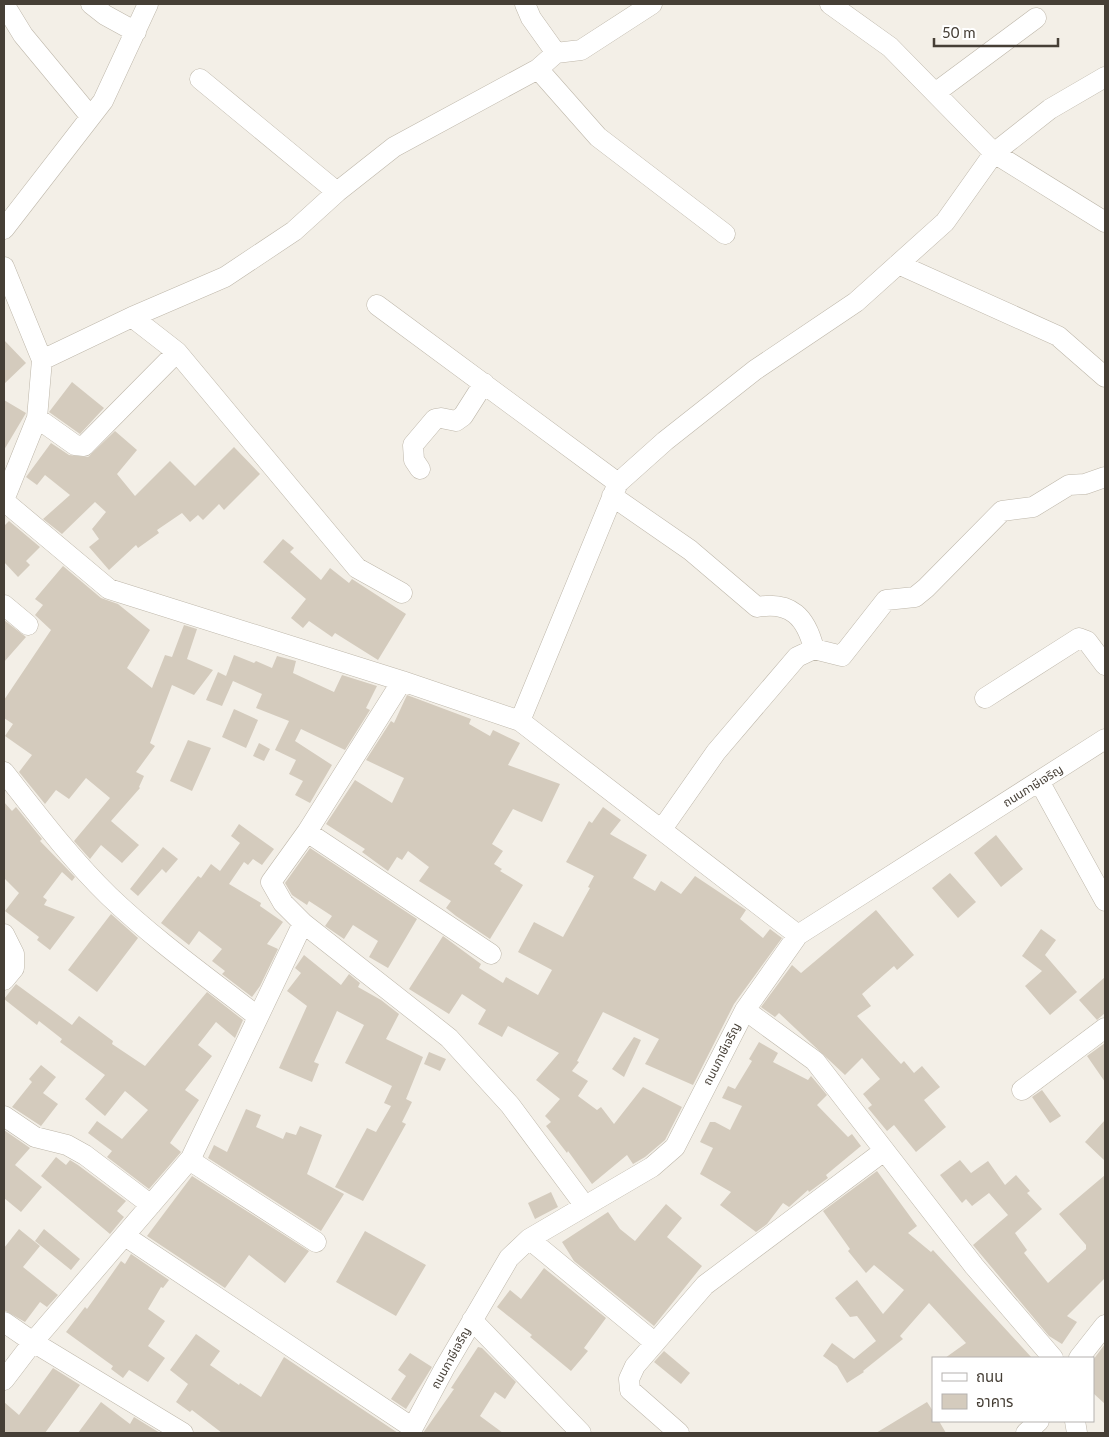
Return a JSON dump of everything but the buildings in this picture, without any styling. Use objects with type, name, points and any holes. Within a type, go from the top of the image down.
[{"type":"street","points":[[91,4],[104,15],[136,32]]},
{"type":"street","points":[[4,229],[103,101],[148,4]]},
{"type":"street","points":[[524,4],[531,18],[556,53]]},
{"type":"street","points":[[42,360],[132,317],[225,277],[294,231],[337,192],[394,147],[538,69],[556,53],[581,50],[652,4]]},
{"type":"street","points":[[830,4],[890,47],[994,153],[1105,222]]},
{"type":"street","points":[[10,6],[23,35],[90,116]]},
{"type":"street","points":[[935,93],[1036,18]]},
{"type":"street","points":[[538,69],[598,137],[725,234]]},
{"type":"street","points":[[200,79],[337,192]]},
{"type":"street","points":[[520,721],[615,490],[665,442],[755,370],[856,302],[945,222],[994,153],[1050,109],[1104,80]]},
{"type":"street","points":[[898,264],[1058,336],[1105,377]]},
{"type":"street","points":[[4,267],[42,360],[37,418],[4,501],[109,589],[402,681],[520,721],[798,934]]},
{"type":"street","points":[[377,304],[484,383],[690,550],[757,607],[776,604],[790,610],[808,627],[814,649]]},
{"type":"street","points":[[132,317],[177,352],[357,568],[402,593]]},
{"type":"street","points":[[37,418],[75,445],[84,446],[177,352]]},
{"type":"street","points":[[420,468],[412,453],[413,445],[434,419],[441,418],[456,421],[463,416],[484,383]]},
{"type":"street","points":[[662,829],[716,752],[797,657],[814,649],[842,656],[886,600],[915,597],[1002,511],[1033,507],[1069,485],[1085,484],[1105,477]]},
{"type":"street","points":[[4,605],[28,625]]},
{"type":"street","points":[[985,698],[1078,638],[1087,641],[1105,665]]},
{"type":"street","points":[[402,681],[307,832],[271,882],[283,902],[303,923],[449,1038],[510,1105],[585,1206]]},
{"type":"street","name":"ถนนภาษีเจริญ","points":[[412,1431],[472,1320],[509,1258],[529,1239],[652,1167],[674,1147],[745,1010],[798,934],[1105,740]]},
{"type":"street","points":[[4,772],[68,853],[109,896],[152,933],[257,1016]]},
{"type":"street","points":[[1039,781],[1105,902]]},
{"type":"street","points":[[307,832],[491,954]]},
{"type":"street","points":[[4,1380],[33,1342],[191,1158],[257,1016],[303,923]]},
{"type":"street","points":[[4,934],[14,954],[14,968],[4,980]]},
{"type":"street","points":[[745,1010],[815,1061],[974,1266],[1052,1357]]},
{"type":"street","points":[[1022,1090],[1105,1028]]},
{"type":"street","points":[[4,1116],[35,1137],[67,1145],[85,1155],[151,1205]]},
{"type":"street","points":[[680,1433],[629,1388],[629,1378],[635,1366],[696,1294],[715,1277],[884,1151]]},
{"type":"street","points":[[191,1158],[197,1165],[316,1242]]},
{"type":"street","points":[[125,1236],[412,1431]]},
{"type":"street","points":[[529,1239],[654,1342]]},
{"type":"street","points":[[472,1320],[581,1433]]},
{"type":"street","points":[[4,1322],[33,1342],[183,1433]]},
{"type":"street","points":[[1080,1357],[1105,1325]]},
{"type":"street","points":[[1026,1433],[1038,1422]]}]
